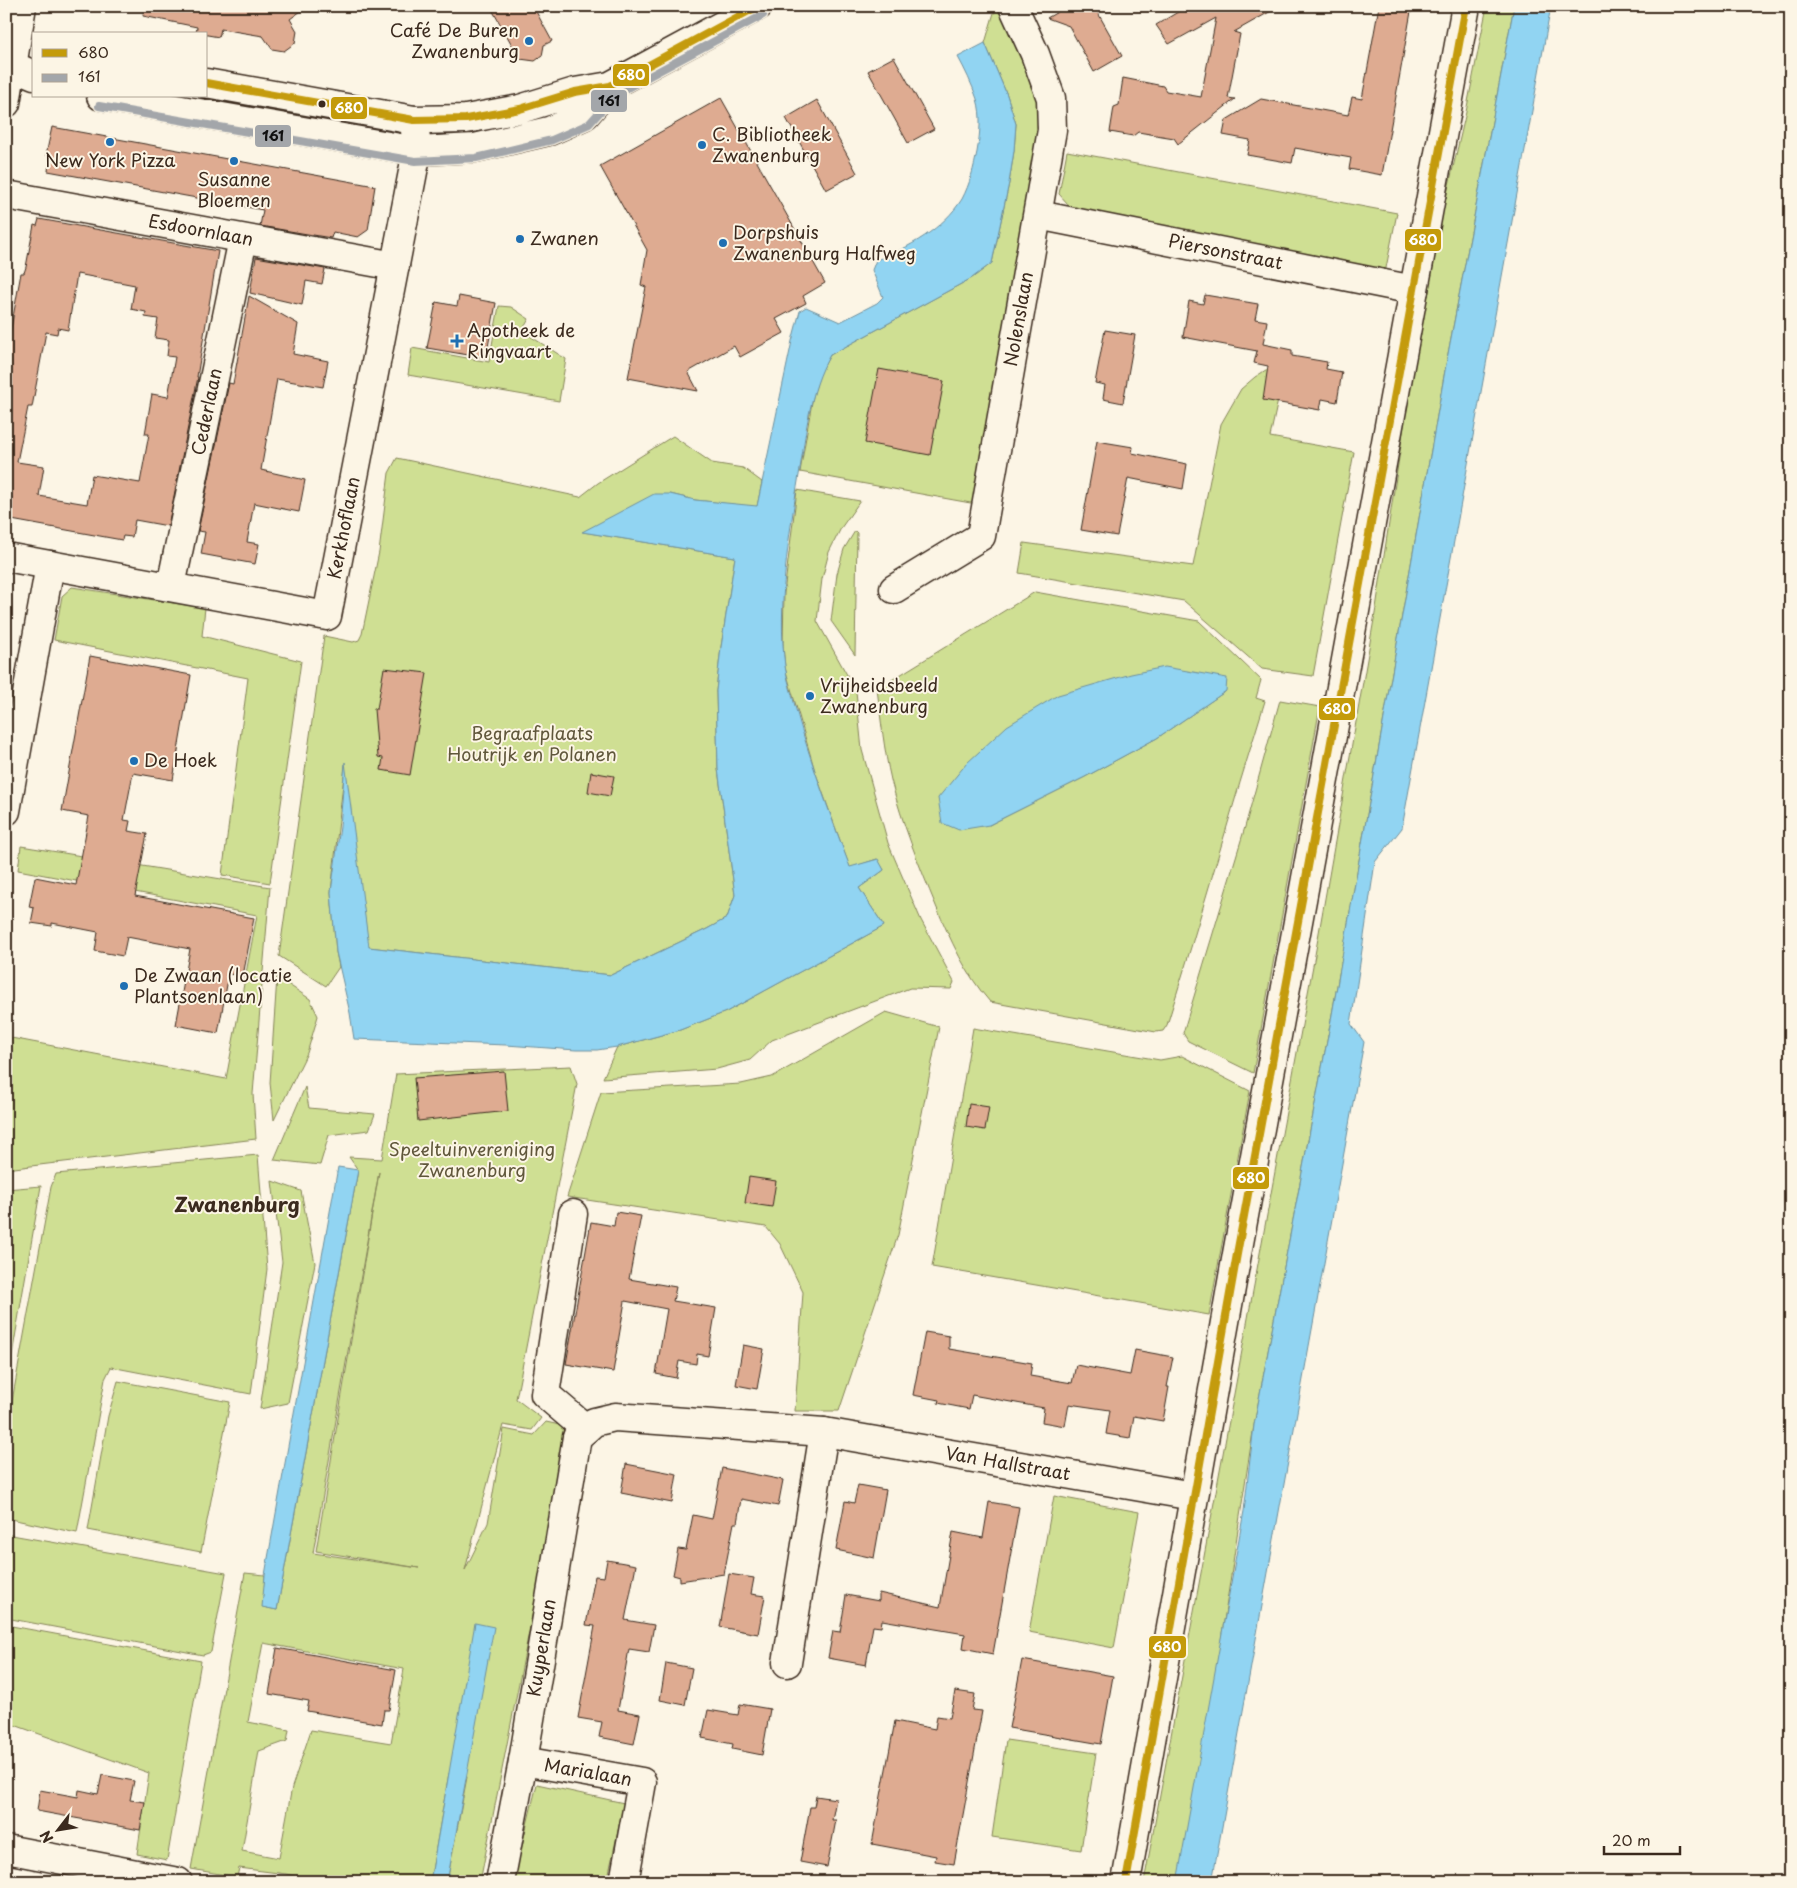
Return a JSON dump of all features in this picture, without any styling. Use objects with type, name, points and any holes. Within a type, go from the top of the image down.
[{"type":"street","points":[[6,103],[21,66],[22,6]]},
{"type":"street","points":[[208,84],[414,120],[466,120],[520,109],[575,92],[610,86],[758,6]]},
{"type":"street","name":"Nolenslaan","points":[[894,589],[981,536],[1052,130],[1051,98],[1035,54],[1013,6]]},
{"type":"street","points":[[1126,1882],[1193,1496],[1466,6]]},
{"type":"street","points":[[112,98],[417,151],[475,148],[549,131],[585,115],[610,86]]},
{"type":"street","name":"Kerkhoflaan","points":[[6,558],[171,586],[327,616],[417,151],[414,120]]},
{"type":"street","name":"Esdoornlaan","points":[[6,195],[395,266]]},
{"type":"street","name":"Piersonstraat","points":[[1038,216],[1414,290]]},
{"type":"street","name":"Cederlaan","points":[[171,586],[243,239]]},
{"type":"street","points":[[6,811],[50,566]]},
{"type":"street","points":[[574,1214],[545,1394],[590,1426]]},
{"type":"street","name":"Van Hallstraat","points":[[590,1426],[615,1417],[824,1432],[1193,1496]]},
{"type":"street","name":"Kuyperlaan","points":[[500,1882],[523,1760],[577,1437],[590,1426]]},
{"type":"street","points":[[787,1663],[824,1432]]},
{"type":"street","name":"Marialaan","points":[[523,1760],[642,1782],[624,1882]]},
{"type":"street","points":[[6,1849],[173,1881]]},
{"type":"green space","points":[[996,6],[1003,6],[1044,111],[976,504],[800,472],[813,396],[820,373],[830,355],[972,278],[992,263],[1009,183],[1016,124],[1007,95],[985,43]]},
{"type":"green space","points":[[1487,6],[1514,6],[1447,359],[1331,1020],[1254,1425],[1184,1882],[1144,1882],[1317,944],[1376,608],[1425,288],[1466,112]]},
{"type":"green space","points":[[1067,151],[1397,213],[1385,273],[1066,212],[1068,204],[1059,194]]},
{"type":"green space","points":[[499,306],[511,307],[529,319],[522,331],[566,359],[559,401],[408,375],[412,348],[489,362]]},
{"type":"green space","points":[[1286,363],[1270,437],[1354,452],[1313,676],[1262,669],[1184,601],[1019,573],[1024,543],[1193,566],[1221,424],[1241,389],[1275,364]]},
{"type":"green space","name":"Begraafplaats Houtrijk en Polanen","points":[[673,436],[712,463],[743,468],[762,482],[757,507],[695,500],[670,494],[583,532],[735,557],[716,691],[718,769],[735,895],[727,918],[611,975],[368,947],[345,766],[331,892],[339,967],[326,986],[279,956],[324,636],[353,642],[359,640],[362,634],[379,552],[389,473],[397,458],[580,497],[598,483]]},
{"type":"green space","points":[[797,490],[860,501],[841,528],[829,552],[822,579],[817,621],[856,691],[862,750],[888,843],[921,920],[954,982],[951,989],[910,988],[772,1040],[750,1060],[717,1069],[603,1078],[617,1047],[680,1030],[726,1012],[884,926],[859,888],[884,870],[877,859],[850,868],[815,771],[785,668],[783,646],[784,593]]},
{"type":"green space","points":[[855,531],[857,533],[855,655],[831,621],[837,574],[844,549]]},
{"type":"green space","points":[[72,587],[205,608],[202,636],[301,661],[270,883],[222,875],[248,678],[54,640],[62,596]]},
{"type":"green space","points":[[1035,592],[1199,621],[1261,680],[1256,698],[1265,701],[1180,985],[1167,1025],[1163,1031],[1156,1032],[990,1002],[973,980],[953,944],[911,844],[891,780],[877,689]],"holes":[[[1226,691],[1157,738],[1085,777],[989,825]]]},
{"type":"green space","points":[[1280,700],[1320,707],[1253,1073],[1188,1041],[1183,1033],[1245,827]]},
{"type":"green space","points":[[21,846],[270,887],[253,1094],[256,1139],[6,1169],[6,1037],[226,1079],[257,915],[18,870]]},
{"type":"green space","points":[[277,977],[310,999],[318,1016],[307,1053],[274,1120],[270,1083]]},
{"type":"green space","points":[[886,1012],[939,1027],[898,1235],[839,1411],[795,1411],[803,1292],[780,1244],[766,1227],[567,1197],[601,1092],[741,1084],[772,1077]]},
{"type":"green space","points":[[973,1028],[1160,1060],[1182,1056],[1250,1091],[1209,1315],[932,1267]]},
{"type":"green space","name":"Speeltuinvereniging Zwanenburg","points":[[571,1066],[577,1084],[516,1399],[541,1418],[532,1430],[503,1425],[465,1570],[488,1523],[504,1429],[534,1435],[546,1422],[569,1427],[480,1882],[447,1882],[467,1777],[449,1773],[430,1882],[316,1882],[286,1874],[239,1868],[237,1877],[191,1869],[245,1573],[265,1575],[263,1607],[277,1610],[358,1170],[349,1157],[382,1159],[396,1074]],"holes":[[[379,1172],[316,1551],[419,1568],[313,1553]],[[263,1643],[404,1669],[391,1743],[311,1730],[292,1787],[279,1858],[242,1851],[259,1751],[287,1741],[289,1730],[248,1722]]]},
{"type":"green space","points":[[305,1087],[309,1108],[375,1114],[369,1130],[329,1135],[320,1165],[274,1160]]},
{"type":"green space","points":[[258,1155],[267,1269],[251,1394],[111,1367],[105,1379],[77,1533],[6,1518],[6,1434],[51,1187],[56,1174]]},
{"type":"green space","points":[[272,1181],[301,1191],[315,1263],[288,1403],[260,1409],[282,1262]]},
{"type":"green space","points":[[41,1186],[6,1390],[6,1189]]},
{"type":"green space","points":[[118,1381],[230,1402],[201,1552],[88,1530],[108,1416]]},
{"type":"green space","points":[[1054,1496],[1139,1512],[1114,1648],[1029,1632]]},
{"type":"green space","points":[[6,1534],[226,1573],[211,1652],[203,1655],[6,1618]]},
{"type":"green space","points":[[6,1625],[201,1661],[167,1860],[137,1854],[149,1773],[6,1722]]},
{"type":"green space","points":[[1006,1740],[1096,1753],[1081,1850],[992,1837]]},
{"type":"green space","points":[[537,1784],[624,1803],[607,1882],[513,1882]]},
{"type":"water","points":[[1514,6],[1551,6],[1402,828],[1375,862],[1351,1024],[1364,1042],[1212,1882],[1177,1882],[1244,1511],[1254,1425],[1331,1020],[1447,359]]},
{"type":"water","points":[[985,43],[1007,95],[1016,124],[1009,183],[992,263],[972,278],[830,355],[817,383],[809,413],[785,570],[782,619],[783,643],[786,671],[795,706],[814,767],[850,867],[878,859],[884,870],[859,888],[884,926],[726,1012],[680,1030],[617,1047],[597,1050],[576,1050],[506,1045],[354,1039],[336,952],[331,892],[340,827],[345,762],[369,947],[611,975],[727,918],[735,895],[718,769],[716,691],[735,557],[582,532],[654,494],[670,494],[695,500],[757,506],[800,311],[806,307],[840,322],[877,303],[883,297],[872,270],[876,260],[913,244],[935,228],[954,209],[965,193],[977,152],[980,118],[979,105],[975,93],[958,57]]},
{"type":"water","points":[[1165,667],[1227,678],[1226,691],[1157,738],[1085,777],[989,825],[959,830],[942,823],[938,798],[967,763],[1007,726],[1058,695],[1131,674]]},
{"type":"water","points":[[338,1167],[358,1170],[277,1610],[262,1607],[265,1575]]},
{"type":"water","points":[[475,1623],[494,1627],[447,1882],[430,1882]]},
{"type":"building","points":[[144,6],[308,6],[290,19],[297,31],[295,43],[284,51],[272,49],[263,36],[221,29],[219,37],[208,35],[208,32],[196,32],[197,27],[143,16]]},
{"type":"building","points":[[490,6],[533,6],[552,41],[544,45],[542,56],[535,61],[520,59]]},
{"type":"building","points":[[1068,6],[1094,6],[1122,56],[1094,72],[1069,26],[1047,18]]},
{"type":"building","points":[[1188,6],[1280,6],[1234,32],[1240,34],[1228,98],[1235,99],[1178,144],[1174,138],[1138,132],[1133,136],[1110,132],[1114,107],[1119,105],[1123,78],[1163,86],[1166,91],[1201,97],[1216,18],[1169,44],[1156,25]]},
{"type":"building","points":[[1379,6],[1412,6],[1382,175],[1349,169],[1351,158],[1295,148],[1292,163],[1247,155],[1250,140],[1223,135],[1226,120],[1261,99],[1348,115],[1352,97],[1362,99]]},
{"type":"building","points":[[894,57],[934,129],[908,143],[868,71]]},
{"type":"building","name":"Dorpshuis Zwanenburg Halfweg","points":[[721,98],[825,283],[803,296],[806,303],[776,319],[784,333],[740,357],[734,346],[688,372],[698,391],[628,378],[646,287],[641,285],[647,250],[600,166]]},
{"type":"building","points":[[817,100],[857,173],[826,190],[786,118]]},
{"type":"building","points":[[52,127],[375,186],[368,230],[358,237],[333,232],[331,238],[260,226],[263,210],[48,171],[50,156],[46,155]]},
{"type":"building","points":[[39,219],[218,251],[198,377],[168,526],[135,520],[132,537],[123,536],[122,540],[6,519],[6,356],[21,273],[24,273],[26,267],[34,225],[37,226]],"holes":[[[77,274],[135,285],[131,309],[146,312],[145,317],[158,319],[155,338],[169,340],[167,356],[175,357],[168,397],[152,394],[145,434],[149,434],[140,483],[92,475],[87,504],[39,496],[44,466],[17,462],[28,407],[32,407],[46,332],[57,334],[58,328],[68,330]]]},
{"type":"building","points":[[256,257],[325,269],[322,284],[306,281],[302,305],[250,293]]},
{"type":"building","points":[[1205,295],[1258,304],[1255,319],[1267,321],[1263,344],[1292,350],[1292,356],[1327,362],[1326,369],[1342,372],[1337,402],[1322,399],[1320,410],[1263,400],[1268,366],[1254,363],[1257,351],[1183,337],[1189,301],[1203,304]]},
{"type":"building","points":[[249,296],[298,324],[293,354],[328,361],[323,387],[277,379],[261,470],[305,480],[299,512],[254,503],[247,542],[259,544],[255,564],[201,554],[205,532],[198,531],[229,383],[233,384]]},
{"type":"building","points":[[459,296],[496,303],[486,358],[427,348],[436,302],[457,306]]},
{"type":"building","points":[[1105,330],[1135,335],[1123,403],[1103,399],[1105,385],[1095,383]]},
{"type":"building","points":[[879,369],[944,381],[930,455],[865,443]]},
{"type":"building","points":[[1097,441],[1133,447],[1132,453],[1187,464],[1183,489],[1128,478],[1117,536],[1081,530]]},
{"type":"building","points":[[90,656],[191,675],[173,780],[133,773],[124,820],[130,821],[128,831],[147,834],[135,896],[254,918],[243,976],[229,974],[218,1033],[176,1025],[190,949],[127,937],[123,956],[95,951],[98,932],[52,923],[52,926],[31,923],[34,908],[29,907],[35,877],[76,885],[89,816],[62,811]]},
{"type":"building","points":[[384,668],[427,673],[410,775],[381,770],[383,758],[378,757],[374,709],[377,709]]},
{"type":"building","points":[[591,772],[614,776],[610,796],[588,792]]},
{"type":"building","points":[[504,1071],[508,1111],[418,1121],[414,1078]]},
{"type":"building","points":[[969,1104],[989,1107],[985,1130],[966,1127]]},
{"type":"building","points":[[749,1177],[776,1181],[772,1207],[745,1203]]},
{"type":"building","points":[[616,1212],[641,1216],[629,1279],[676,1287],[673,1301],[716,1308],[708,1356],[697,1354],[696,1364],[679,1361],[676,1378],[656,1374],[667,1309],[625,1301],[613,1372],[566,1364],[591,1222],[614,1226]]},
{"type":"building","points":[[925,1332],[949,1336],[949,1349],[1032,1363],[1030,1376],[1072,1383],[1076,1365],[1130,1375],[1135,1350],[1173,1357],[1163,1421],[1134,1416],[1130,1438],[1106,1434],[1110,1410],[1069,1404],[1065,1426],[1042,1422],[1044,1408],[972,1395],[969,1409],[938,1403],[939,1400],[913,1395]]},
{"type":"building","points":[[743,1345],[764,1349],[757,1389],[736,1385]]},
{"type":"building","points":[[626,1464],[677,1474],[672,1503],[621,1493]]},
{"type":"building","points":[[722,1468],[783,1480],[778,1506],[741,1499],[737,1523],[734,1523],[724,1574],[680,1581],[680,1577],[673,1575],[678,1549],[686,1550],[693,1515],[712,1519]]},
{"type":"building","points":[[858,1485],[886,1490],[874,1558],[836,1550],[845,1501],[854,1503]]},
{"type":"building","points":[[989,1502],[1019,1507],[993,1654],[963,1648],[965,1634],[882,1620],[881,1627],[873,1626],[866,1665],[828,1658],[833,1631],[840,1632],[846,1595],[879,1601],[879,1593],[940,1607],[953,1532],[983,1538]]},
{"type":"building","points":[[607,1560],[636,1565],[625,1620],[654,1625],[649,1652],[629,1649],[618,1710],[640,1714],[634,1744],[599,1737],[602,1722],[578,1718],[595,1626],[586,1625],[595,1576],[604,1577]]},
{"type":"building","points":[[729,1574],[754,1578],[751,1594],[765,1596],[758,1634],[720,1627]]},
{"type":"building","points":[[277,1648],[396,1670],[389,1710],[384,1710],[382,1724],[307,1711],[309,1701],[269,1694]]},
{"type":"building","points":[[1022,1660],[1113,1676],[1101,1744],[1009,1728]]},
{"type":"building","points":[[666,1663],[692,1668],[685,1705],[660,1700]]},
{"type":"building","points":[[955,1691],[975,1694],[972,1710],[982,1711],[954,1864],[935,1861],[936,1856],[872,1844],[895,1721],[935,1729],[937,1716],[950,1718]]},
{"type":"building","points":[[740,1704],[770,1709],[762,1755],[732,1749],[733,1744],[702,1738],[708,1710],[738,1715]]},
{"type":"building","points":[[102,1775],[134,1781],[130,1800],[145,1802],[140,1830],[37,1811],[40,1790],[78,1797],[79,1790],[98,1794]]},
{"type":"building","points":[[816,1796],[836,1799],[832,1820],[836,1820],[827,1867],[800,1862],[810,1807],[814,1807]]},
{"type":"transit line","name":"680","points":[[208,83],[414,120],[466,119],[520,109],[575,92],[610,86],[758,6]]},
{"type":"transit line","name":"680","points":[[1126,1882],[1237,1254],[1466,6]]},
{"type":"transit line","name":"161","points":[[99,106],[415,161],[476,158],[552,140],[589,124],[616,94],[763,15]]},
{"type":"place","name":"Café De Buren Zwanenburg","points":[[529,41]]},
{"type":"place","name":"New York Pizza","points":[[110,142]]},
{"type":"place","name":"C. Bibliotheek Zwanenburg","points":[[702,145]]},
{"type":"place","name":"Susanne Bloemen","points":[[234,161]]},
{"type":"place","name":"Zwanen","points":[[520,239]]},
{"type":"place","name":"Dorpshuis Zwanenburg Halfweg","points":[[723,243]]},
{"type":"place","name":"Apotheek de Ringvaart","points":[[457,341]]},
{"type":"place","name":"Vrijheidsbeeld Zwanenburg","points":[[810,696]]},
{"type":"place","name":"De Hoek","points":[[134,761]]},
{"type":"place","name":"De Zwaan (locatie Plantsoenlaan)","points":[[124,986]]},
{"type":"district","name":"Zwanenburg","points":[[237,1205]]}]
